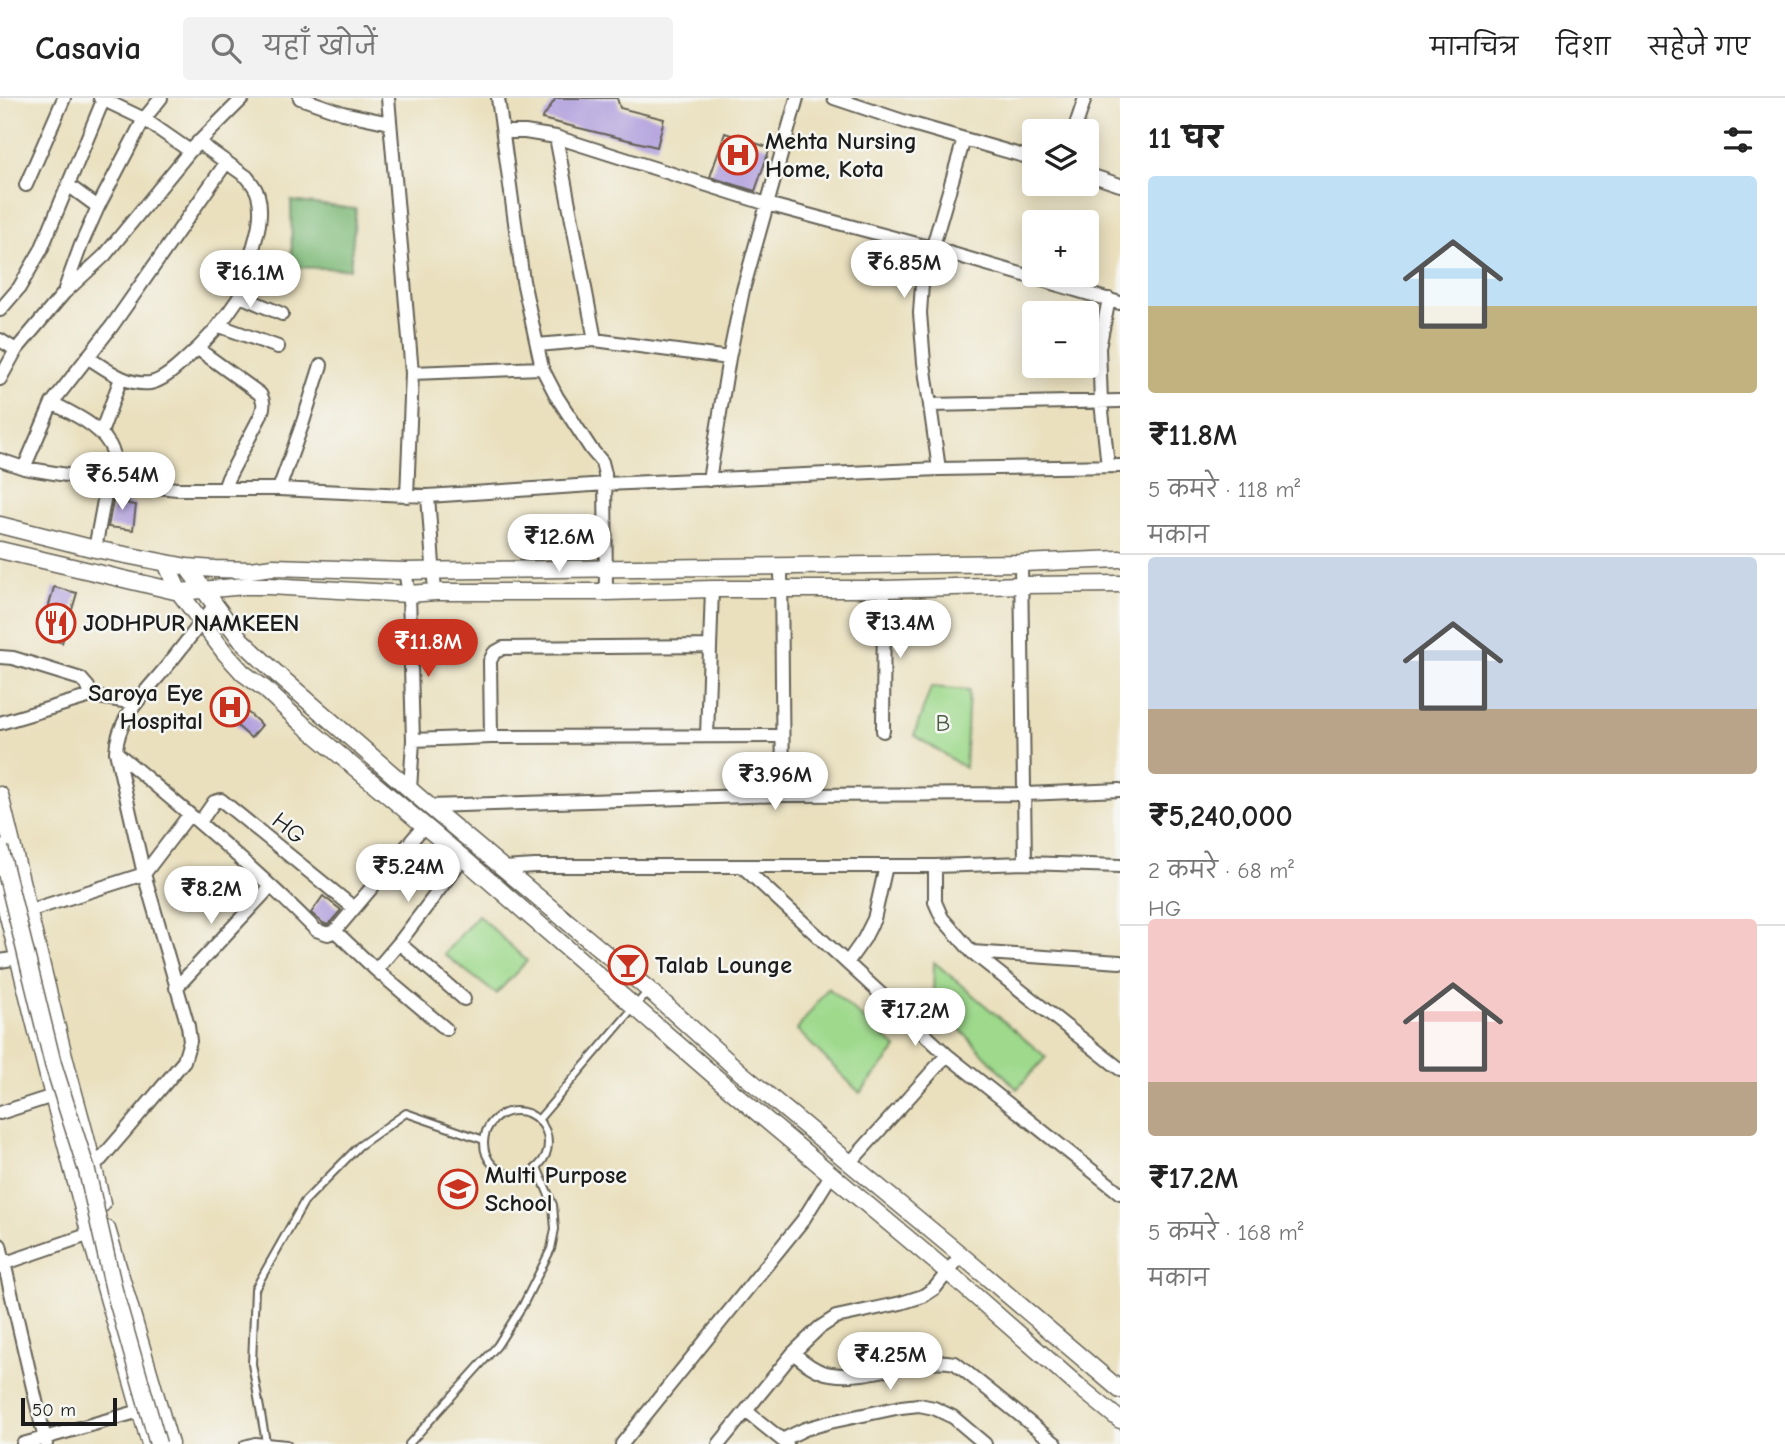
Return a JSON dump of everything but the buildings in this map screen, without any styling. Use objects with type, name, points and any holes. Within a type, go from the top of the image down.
[{"type":"street","points":[[26,185],[64,98]]},
{"type":"street","points":[[0,310],[19,288],[41,250],[80,160],[102,98],[226,163],[247,177],[258,195],[258,228],[240,296],[220,326],[173,371],[156,382],[146,384],[121,378],[87,357]]},
{"type":"street","points":[[64,293],[98,207],[144,119],[161,98]]},
{"type":"street","points":[[0,379],[16,350],[64,293],[105,255],[194,147],[243,98]]},
{"type":"street","points":[[388,98],[412,373],[407,496]]},
{"type":"street","points":[[498,98],[523,281],[542,368],[564,407],[602,462],[606,484],[606,592]]},
{"type":"street","points":[[709,480],[743,290],[797,98]]},
{"type":"street","points":[[834,98],[909,124],[1022,156]]},
{"type":"street","points":[[1078,119],[1085,98]]},
{"type":"street","points":[[309,100],[343,113],[390,123]]},
{"type":"street","points":[[0,460],[24,468],[109,482],[177,489],[279,489],[407,496],[939,469],[1114,466],[1101,402],[1099,348],[1114,301],[767,204],[555,137],[525,132],[503,132]]},
{"type":"street","points":[[555,137],[596,340]]},
{"type":"street","points":[[939,469],[920,313],[922,284],[964,139]]},
{"type":"street","points":[[24,468],[52,403],[112,326],[226,163]]},
{"type":"street","points":[[1099,178],[1120,185]]},
{"type":"street","points":[[68,186],[98,207]]},
{"type":"street","points":[[240,296],[282,314]]},
{"type":"street","points":[[220,326],[278,347]]},
{"type":"street","points":[[0,340],[16,350]]},
{"type":"street","points":[[537,345],[596,340],[729,358]]},
{"type":"street","points":[[198,349],[260,394],[264,400],[260,417],[228,478],[225,489]]},
{"type":"street","points":[[279,489],[321,365]]},
{"type":"street","points":[[412,373],[542,368]]},
{"type":"street","points":[[101,433],[121,378]]},
{"type":"street","points":[[930,405],[1120,401]]},
{"type":"street","points":[[52,403],[101,433],[110,442],[114,452],[95,549]]},
{"type":"street","points":[[428,496],[435,592]]},
{"type":"street","points":[[0,525],[95,549],[187,567],[250,570],[273,567],[405,571],[607,569],[1120,559]]},
{"type":"street","points":[[0,550],[179,592],[245,586],[409,594],[1120,584]]},
{"type":"street","points":[[166,563],[179,592],[243,673],[1120,1419]]},
{"type":"street","points":[[1021,563],[1025,863]]},
{"type":"street","points":[[781,566],[783,795]]},
{"type":"street","points":[[187,567],[241,640],[410,790],[649,990],[740,1072],[1120,1390]]},
{"type":"street","points":[[405,571],[409,594],[413,740],[410,790]]},
{"type":"street","points":[[707,737],[712,589]]},
{"type":"street","points":[[883,731],[884,589]]},
{"type":"street","points":[[94,1164],[184,1061],[190,1041],[144,874],[116,752],[121,728],[136,703],[215,605]]},
{"type":"street","points":[[491,737],[490,661],[494,653],[503,648],[710,646]]},
{"type":"street","points":[[0,657],[13,658],[81,680],[88,687],[91,696]]},
{"type":"street","points":[[0,723],[91,696],[136,703]]},
{"type":"street","points":[[413,740],[491,737],[782,736]]},
{"type":"street","points":[[116,752],[271,886],[316,930],[328,934],[335,931],[424,826]]},
{"type":"street","points":[[429,806],[783,795],[1026,794],[1120,790]]},
{"type":"street","points":[[0,795],[38,953],[94,1164],[107,1228],[170,1444]]},
{"type":"street","name":"HG","points":[[194,818],[214,802],[222,800],[354,908]]},
{"type":"street","points":[[8,915],[30,911],[144,874],[194,818]]},
{"type":"street","points":[[0,848],[53,1064],[87,1171],[114,1290],[158,1444]]},
{"type":"street","points":[[376,970],[463,858]]},
{"type":"street","points":[[503,868],[935,866],[1025,863],[1120,866]]},
{"type":"street","points":[[742,866],[947,1055],[1120,1193]]},
{"type":"street","points":[[847,963],[874,919],[886,866]]},
{"type":"street","points":[[935,866],[935,902],[942,918],[972,952],[1120,1069]]},
{"type":"street","points":[[0,884],[90,1235],[150,1444]]},
{"type":"street","points":[[176,988],[271,886]]},
{"type":"street","points":[[335,931],[376,970],[446,1029]]},
{"type":"street","points":[[399,943],[464,999]]},
{"type":"street","points":[[972,952],[1120,962]]},
{"type":"street","points":[[0,961],[38,953]]},
{"type":"street","points":[[850,1163],[947,1055]]},
{"type":"street","points":[[0,1113],[53,1096]]},
{"type":"street","points":[[622,1444],[803,1220],[831,1175]]},
{"type":"street","points":[[3,1264],[107,1228]]},
{"type":"street","points":[[0,1245],[45,1441]]},
{"type":"street","points":[[719,1444],[793,1353],[819,1328],[836,1317],[923,1296],[935,1288],[961,1255]]},
{"type":"street","points":[[793,1353],[808,1365],[829,1374],[854,1375],[940,1360],[955,1363],[1056,1444]]},
{"type":"street","points":[[746,1411],[785,1442],[805,1429],[830,1422],[919,1405],[953,1416],[985,1444]]},
{"type":"street","points":[[23,1444],[45,1441],[140,1411]]},
{"type":"lane","points":[[538,1119],[649,990]]},
{"type":"lane","points":[[519,1111],[538,1119],[547,1133],[549,1145],[545,1157],[537,1167],[514,1175],[492,1164],[486,1153],[484,1140],[495,1118],[506,1112],[519,1111]]},
{"type":"lane","points":[[266,1442],[252,1364],[255,1289],[304,1202],[359,1146],[406,1113],[484,1140]]},
{"type":"lane","points":[[409,1444],[497,1346],[523,1305],[551,1249],[555,1229],[553,1205],[537,1167]]},
{"type":"lane","points":[[244,1444],[255,1441],[287,1444]]},
{"type":"green space","points":[[291,201],[356,209],[350,269],[292,267]]},
{"type":"green space","name":"B","points":[[931,687],[969,690],[965,768],[914,735]]},
{"type":"green space","points":[[478,915],[527,961],[496,994],[444,954]]},
{"type":"green space","points":[[934,962],[1046,1057],[1017,1089],[933,1001]]},
{"type":"green space","points":[[828,988],[897,1048],[860,1093],[797,1030]]},
{"type":"place","name":"Mehta Nursing Home, Kota","points":[[738,155]]},
{"type":"place","name":"JODHPUR NAMKEEN","points":[[56,623]]},
{"type":"place","name":"Saroya Eye Hospital","points":[[230,707]]},
{"type":"place","name":"Talab Lounge","points":[[628,965]]},
{"type":"place","name":"Multi Purpose School","points":[[458,1189]]}]
